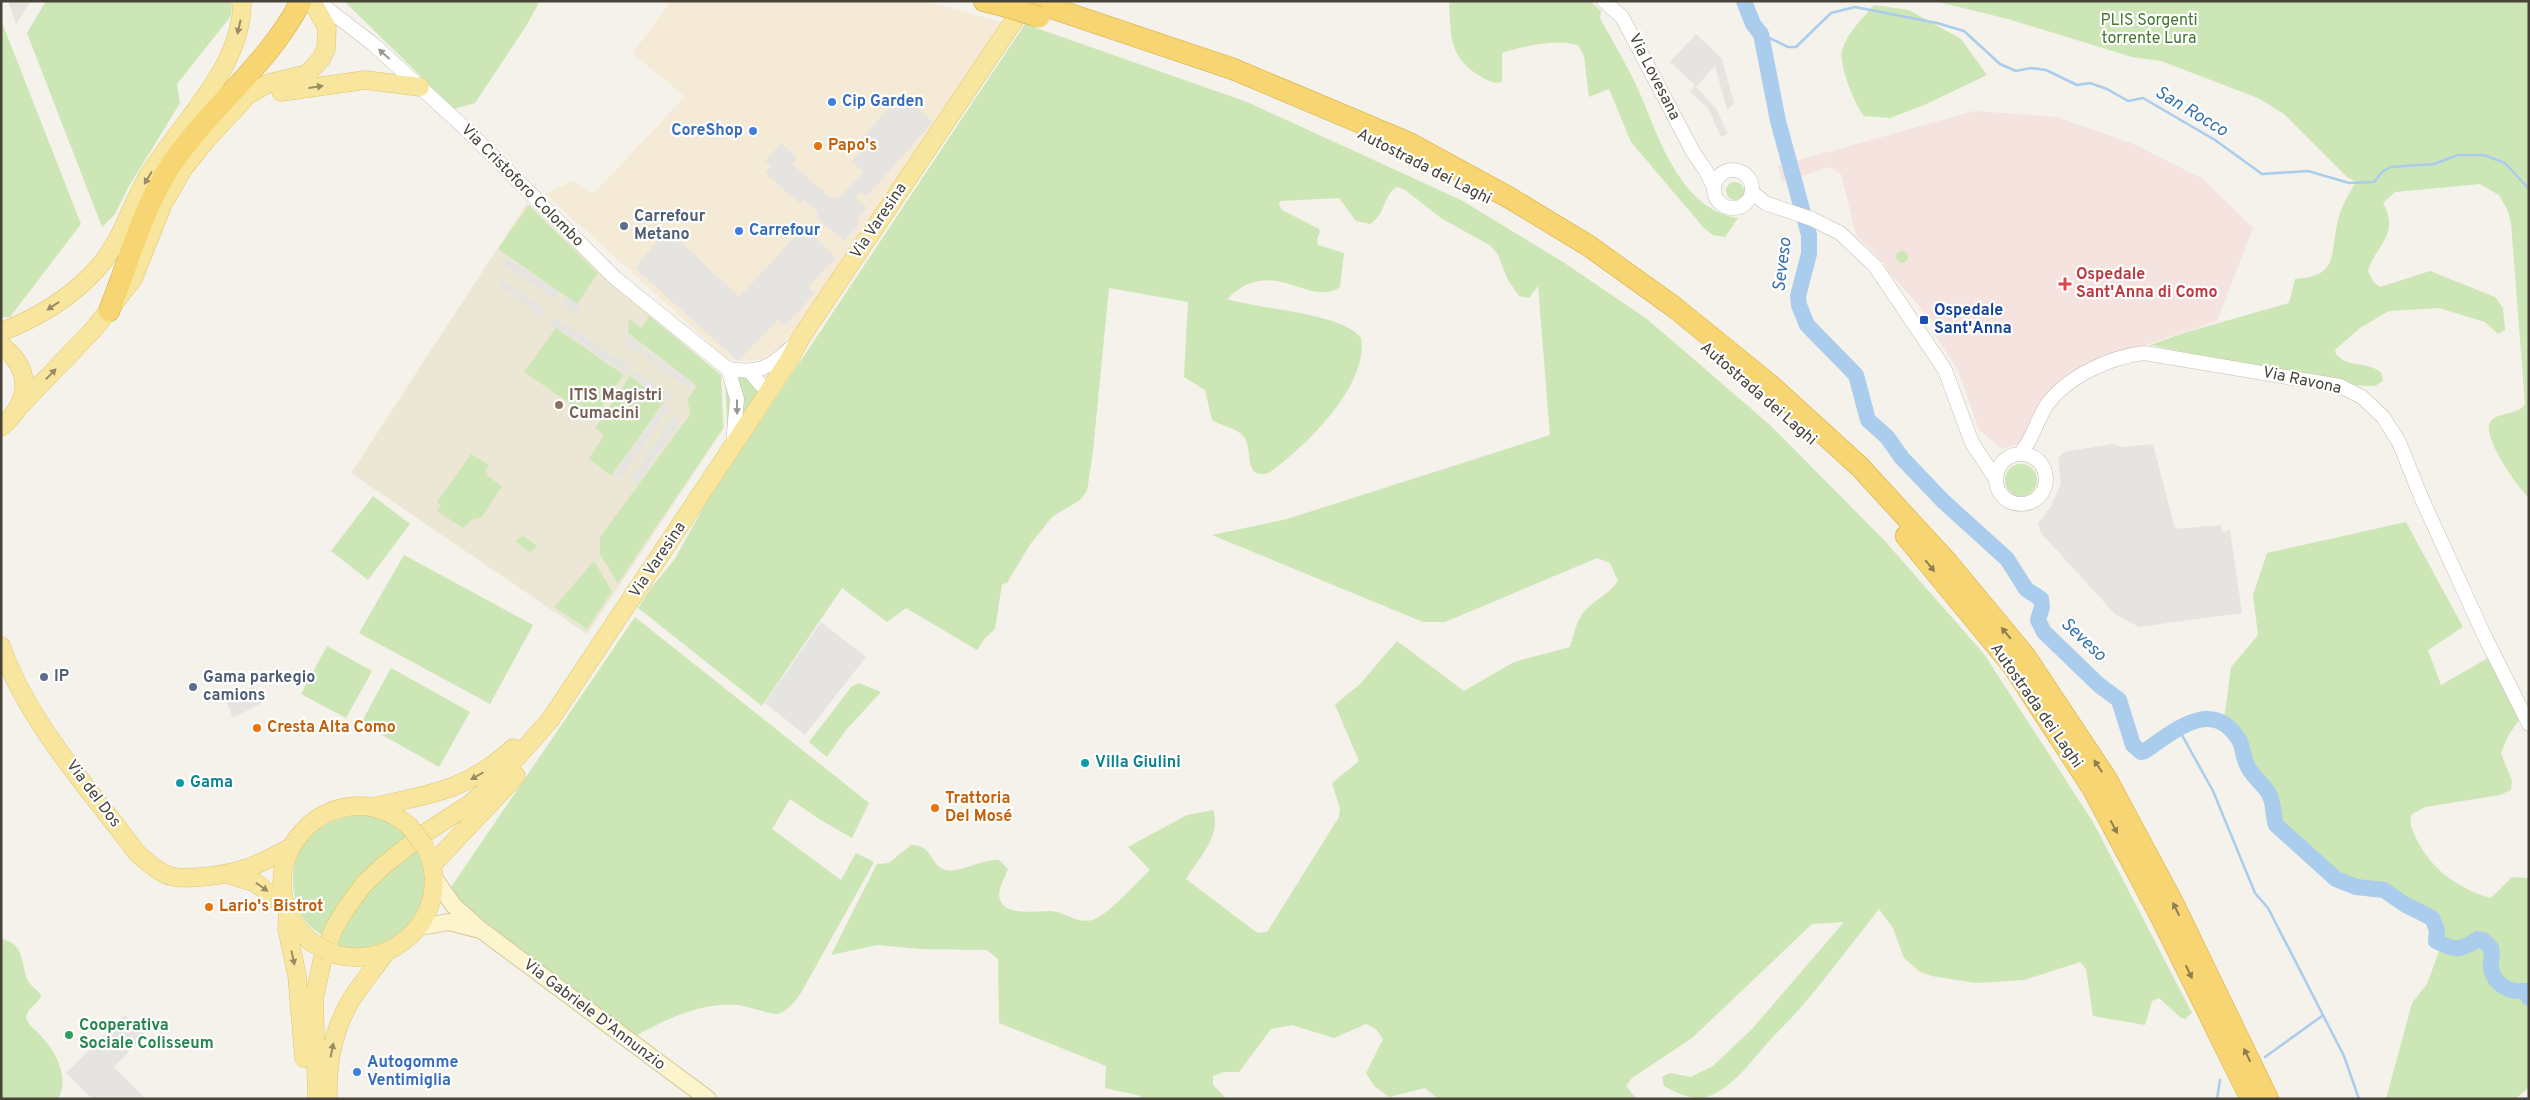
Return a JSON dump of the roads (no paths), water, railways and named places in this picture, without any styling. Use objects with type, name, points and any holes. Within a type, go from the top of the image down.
[{"type":"highway","points":[[984,1],[1024,6]]},
{"type":"highway","name":"Autostrada dei Laghi","points":[[1024,6],[1266,93],[1350,128],[1456,182],[1518,217],[1626,288],[1708,349],[1772,402],[1816,443],[1902,531],[2012,666],[2094,789],[2160,915],[2251,1099]]},
{"type":"highway","name":"Autostrada dei Laghi","points":[[1024,6],[1234,69],[1409,143],[1508,197],[1589,246],[1674,307],[1770,384],[1860,467],[1948,564],[2025,656],[2106,778],[2173,903],[2268,1099]]},
{"type":"highway","points":[[176,138],[290,7]]},
{"type":"highway","points":[[109,311],[145,216],[162,180],[186,145],[276,41],[290,7]]},
{"type":"main road","points":[[1,332],[46,310],[84,282],[98,268],[119,237],[147,178],[176,138],[231,52],[238,33],[242,1]]},
{"type":"main road","points":[[1,427],[109,311],[133,279],[163,204],[183,169],[236,107],[258,89],[278,81],[307,74],[321,59],[326,49],[327,28],[312,1]]},
{"type":"main road","name":"Via Varesina","points":[[318,1099],[314,998],[323,957],[334,928],[347,907],[364,884],[383,866],[422,835],[470,804],[515,761],[550,720],[768,393],[800,339],[1024,6]]},
{"type":"main road","points":[[236,107],[282,92],[365,80],[420,87]]},
{"type":"main road","points":[[1,345],[19,364],[24,378],[23,396],[17,410]]},
{"type":"main road","points":[[308,1099],[297,975],[287,929],[288,910],[283,879],[291,847],[307,826],[324,815],[349,807],[372,807],[445,791],[481,774],[497,763],[526,734],[585,654],[624,610]]},
{"type":"main road","points":[[433,872],[521,772],[549,737],[604,654],[624,610]]},
{"type":"main road","name":"Via del Dos","points":[[1,646],[15,679],[52,740],[137,853],[153,867],[167,876],[188,878],[230,874],[266,861],[291,847]]},
{"type":"main road","points":[[288,910],[298,928],[312,942],[331,953],[354,958],[385,953],[405,942],[420,926],[432,900],[433,872],[426,848],[410,826],[393,814],[372,807]]},
{"type":"main road","name":"Via Gabriele D'Annunzio","points":[[433,872],[454,906],[481,930],[708,1099]]},
{"type":"main road","name":"Via del Dos","points":[[230,874],[256,883],[288,910]]},
{"type":"main road","name":"Via Gabriele D'Annunzio","points":[[420,926],[449,922],[481,930]]},
{"type":"main road","points":[[328,1099],[330,1055],[339,1024],[351,1000],[385,953]]},
{"type":"street","name":"Via Cristoforo Colombo","points":[[317,1],[373,44],[420,87],[615,278],[728,369]]},
{"type":"street","name":"Via Lovesana","points":[[1604,1],[1622,17],[1714,188]]},
{"type":"street","points":[[1698,158],[1713,169],[1737,170],[1746,174],[1752,184],[1752,192],[1748,201],[1738,208],[1725,206],[1716,198],[1714,188],[1717,178],[1726,171]]},
{"type":"street","points":[[1752,192],[1765,203],[1812,219],[1840,233],[1882,276],[1888,279],[1943,355],[1956,379],[1982,449],[1990,458],[2001,464]]},
{"type":"street","points":[[1743,205],[1782,209]]},
{"type":"street","points":[[1882,276],[1884,283],[1945,370],[1972,443],[1996,479],[2001,495],[2016,503],[2032,501],[2043,490],[2045,483],[2043,468],[2036,460],[2031,439]]},
{"type":"street","points":[[732,446],[737,399],[728,369],[750,372],[776,361],[800,339]]},
{"type":"street","name":"Via Ravona","points":[[2020,454],[2031,439],[2047,404],[2062,388],[2106,364],[2132,354],[2144,353],[2331,384],[2362,397],[2383,417],[2399,442],[2421,497],[2484,636],[2529,724]]},
{"type":"street","points":[[750,372],[768,393]]},
{"type":"street","points":[[1996,479],[2001,464],[2006,459],[2020,454],[2036,460]]},
{"type":"waterway","name":"Seveso","points":[[1744,1],[1753,24],[1761,34],[1778,121],[1809,235],[1809,254],[1798,296],[1799,305],[1807,325],[1856,375],[1868,420],[1887,437],[1902,458],[1943,501],[2007,559],[2026,589],[2041,599],[2042,607],[2038,620],[2044,632],[2099,685],[2119,700],[2133,745],[2141,752],[2192,722],[2205,719],[2217,720],[2228,727],[2239,740],[2249,769],[2270,796],[2276,825],[2336,879],[2356,887],[2384,890],[2404,904],[2432,918],[2437,930],[2436,941],[2448,947],[2462,948],[2478,939],[2483,940],[2491,948],[2491,968],[2495,979],[2508,989],[2525,991],[2529,998]]},
{"type":"waterway","name":"San Rocco","points":[[1761,34],[1788,47],[1796,47],[1831,13],[1855,7],[1937,23],[1964,31],[2000,64],[2016,71],[2031,68],[2046,70],[2077,85],[2090,83],[2107,89],[2128,101],[2143,98],[2215,140],[2262,174],[2308,171],[2349,183],[2374,182],[2383,171],[2391,167],[2434,164],[2458,155],[2484,155],[2505,163],[2529,189]]},
{"type":"waterway","points":[[2178,728],[2213,791],[2255,893],[2268,908],[2344,1056],[2359,1099]]},
{"type":"waterway","points":[[2265,1057],[2322,1016]]},
{"type":"waterway","points":[[2217,1099],[2220,1080]]},
{"type":"place","name":"Cip Garden","points":[[832,102]]},
{"type":"place","name":"CoreShop","points":[[753,131]]},
{"type":"place","name":"Papo's","points":[[818,146]]},
{"type":"place","name":"Carrefour Metano","points":[[624,226]]},
{"type":"place","name":"Carrefour","points":[[739,231]]},
{"type":"place","name":"Ospedale Sant'Anna di Como","points":[[2065,284]]},
{"type":"place","name":"Ospedale Sant'Anna","points":[[1924,320]]},
{"type":"place","name":"ITIS Magistri Cumacini","points":[[559,405]]},
{"type":"place","name":"IP","points":[[44,677]]},
{"type":"place","name":"Gama parkegio camions","points":[[193,687]]},
{"type":"place","name":"Cresta Alta Como","points":[[257,728]]},
{"type":"place","name":"Villa Giulini","points":[[1085,763]]},
{"type":"place","name":"Gama","points":[[180,783]]},
{"type":"place","name":"Trattoria Del Mosé","points":[[935,808]]},
{"type":"place","name":"Lario's Bistrot","points":[[209,907]]},
{"type":"place","name":"Cooperativa Sociale Colisseum","points":[[69,1035]]},
{"type":"place","name":"Autogomme Ventimiglia","points":[[357,1072]]},
{"type":"park label","name":"PLIS Sorgenti torrente Lura","points":[[2149,30]]}]
